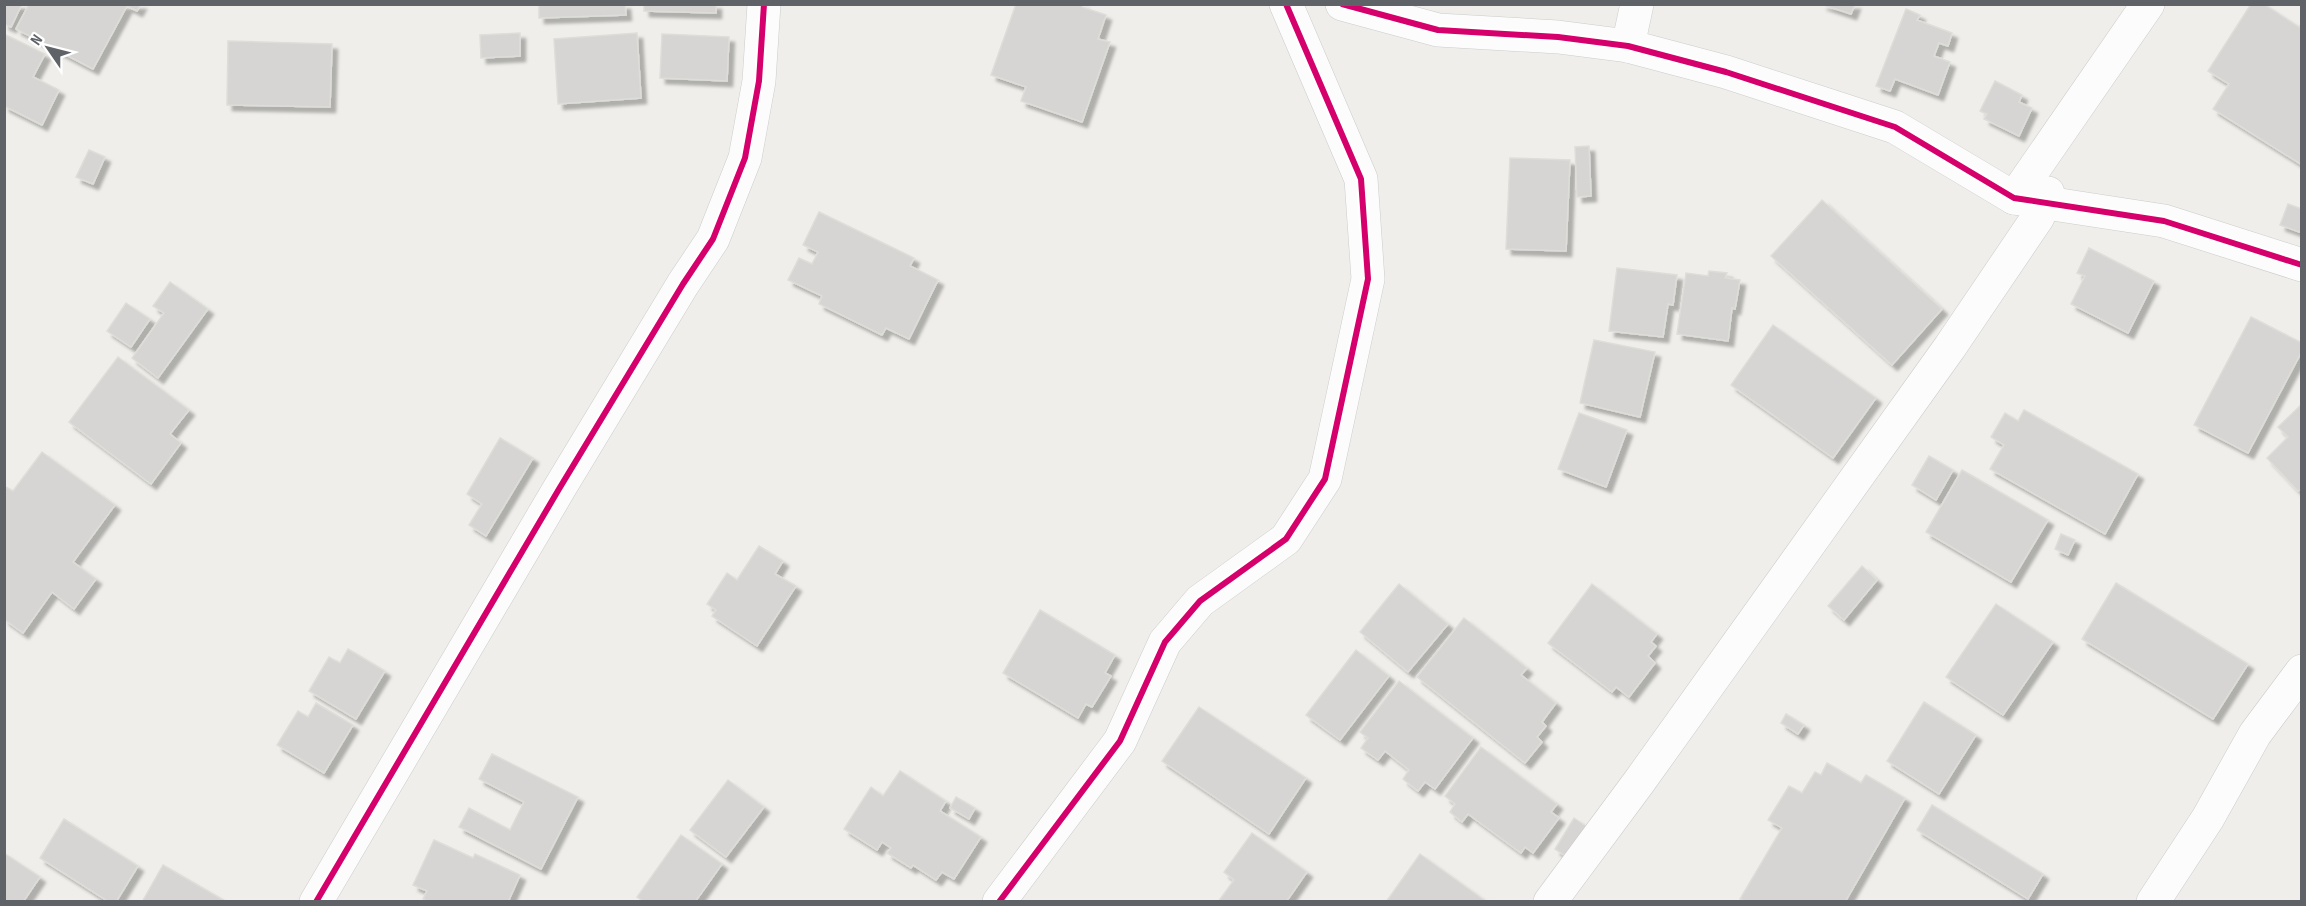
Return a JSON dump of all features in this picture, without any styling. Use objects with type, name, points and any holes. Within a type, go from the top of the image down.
[{"type":"street","points":[[316,902],[559,489],[683,284],[713,239],[745,158],[759,81],[764,4]]},
{"type":"street","points":[[999,902],[1120,741],[1165,642],[1200,601],[1286,539],[1325,479],[1368,279],[1361,179],[1286,4]]},
{"type":"street","points":[[1342,4],[1438,30],[1558,37],[1628,46],[1726,72],[1895,127],[2014,198],[2164,221],[2301,265]]},
{"type":"street","points":[[1628,46],[1637,4]]},
{"type":"street","points":[[2014,198],[2148,4]]},
{"type":"street","points":[[1550,902],[1950,346],[2038,217],[2048,193],[2014,198]]},
{"type":"street","points":[[2153,902],[2208,818],[2255,734],[2301,671]]},
{"type":"building","points":[[4,4],[22,4],[11,27],[4,24]]},
{"type":"building","points":[[29,4],[141,4],[137,11],[127,6],[93,69],[16,29]]},
{"type":"building","points":[[539,4],[625,4],[626,15],[539,18]]},
{"type":"building","points":[[644,4],[716,4],[716,13],[644,11]]},
{"type":"building","points":[[1016,4],[1083,4],[1082,7],[1106,15],[1098,39],[1110,42],[1082,122],[1021,101],[1026,87],[991,75]]},
{"type":"building","points":[[1821,4],[1855,4],[1851,14]]},
{"type":"building","points":[[2251,4],[2264,4],[2299,27],[2302,23],[2302,165],[2213,109],[2229,84],[2208,71]]},
{"type":"building","points":[[1906,9],[1920,15],[1917,20],[1952,33],[1948,46],[1939,43],[1934,56],[1950,62],[1938,95],[1895,79],[1890,91],[1876,86]]},
{"type":"building","points":[[520,33],[520,56],[481,58],[480,35]]},
{"type":"building","points":[[637,33],[641,98],[558,104],[554,39]]},
{"type":"building","points":[[4,34],[45,54],[33,77],[59,90],[42,125],[4,106]]},
{"type":"building","points":[[662,34],[729,37],[727,81],[660,78]]},
{"type":"building","points":[[228,41],[332,44],[330,107],[227,105]]},
{"type":"building","points":[[1995,81],[2022,95],[2019,102],[2032,108],[2019,136],[1984,119],[1987,114],[1980,111]]},
{"type":"building","points":[[1589,146],[1591,196],[1577,197],[1575,147]]},
{"type":"building","points":[[89,150],[105,157],[93,184],[76,177]]},
{"type":"building","points":[[1510,158],[1570,160],[1566,251],[1506,249]]},
{"type":"building","points":[[1822,200],[1942,309],[1892,365],[1771,256]]},
{"type":"building","points":[[2288,204],[2302,209],[2302,233],[2280,225]]},
{"type":"building","points":[[819,212],[914,258],[910,266],[938,280],[909,339],[886,328],[882,335],[819,304],[822,296],[788,280],[799,258],[812,264],[818,252],[803,245]]},
{"type":"building","points":[[2089,248],[2154,281],[2128,333],[2071,304],[2085,276],[2077,273]]},
{"type":"building","points":[[1617,268],[1677,275],[1673,305],[1668,304],[1663,337],[1609,331]]},
{"type":"building","points":[[1709,271],[1727,273],[1725,278],[1740,280],[1735,309],[1732,308],[1728,341],[1677,334],[1686,273],[1708,276]]},
{"type":"building","points":[[170,282],[208,309],[158,378],[132,358],[164,313],[153,306]]},
{"type":"building","points":[[126,303],[150,319],[131,347],[107,331]]},
{"type":"building","points":[[2251,317],[2302,343],[2302,351],[2248,453],[2194,425]]},
{"type":"building","points":[[1773,325],[1876,398],[1833,458],[1731,385]]},
{"type":"building","points":[[1594,340],[1655,352],[1640,417],[1580,403]]},
{"type":"building","points":[[118,357],[189,410],[170,434],[181,443],[151,484],[69,422]]},
{"type":"building","points":[[2302,404],[2302,488],[2298,491],[2267,458],[2288,437],[2278,427]]},
{"type":"building","points":[[2024,410],[2138,474],[2105,534],[1990,469],[2004,445],[1991,437],[2005,413],[2018,421]]},
{"type":"building","points":[[1579,413],[1627,430],[1606,487],[1558,469]]},
{"type":"building","points":[[500,438],[533,458],[486,536],[469,525],[482,504],[467,494]]},
{"type":"building","points":[[42,452],[115,505],[73,562],[96,579],[74,609],[52,592],[23,633],[4,619],[4,486],[13,491]]},
{"type":"building","points":[[1929,456],[1953,470],[1936,500],[1912,485]]},
{"type":"building","points":[[1962,470],[2048,520],[2011,582],[1926,532]]},
{"type":"building","points":[[2061,534],[2075,540],[2068,555],[2055,549]]},
{"type":"building","points":[[759,546],[783,561],[775,574],[796,586],[757,646],[712,616],[716,610],[707,604],[727,573],[737,580]]},
{"type":"building","points":[[1862,566],[1877,580],[1844,620],[1828,606]]},
{"type":"building","points":[[2116,583],[2248,664],[2213,719],[2082,639]]},
{"type":"building","points":[[1399,584],[1448,624],[1408,672],[1360,632]]},
{"type":"building","points":[[1592,584],[1657,634],[1651,642],[1656,646],[1648,656],[1655,663],[1629,697],[1616,687],[1612,692],[1548,643]]},
{"type":"building","points":[[1996,604],[2053,642],[2003,715],[1946,677]]},
{"type":"building","points":[[1040,610],[1115,655],[1105,673],[1111,676],[1092,707],[1086,704],[1078,718],[1003,673]]},
{"type":"building","points":[[1464,618],[1527,668],[1521,675],[1556,703],[1542,722],[1546,726],[1537,737],[1542,742],[1525,763],[1417,677]]},
{"type":"building","points":[[348,649],[385,671],[356,719],[309,691],[329,657],[340,663]]},
{"type":"building","points":[[1356,650],[1389,676],[1340,740],[1306,715]]},
{"type":"building","points":[[1399,681],[1473,738],[1435,789],[1425,782],[1418,791],[1403,779],[1409,770],[1385,751],[1378,760],[1361,748],[1368,738],[1360,732]]},
{"type":"building","points":[[1924,702],[1976,735],[1939,794],[1887,761]]},
{"type":"building","points":[[316,703],[353,725],[324,773],[277,745],[298,711],[308,717]]},
{"type":"building","points":[[1199,707],[1306,778],[1269,834],[1162,761]]},
{"type":"building","points":[[1786,714],[1804,725],[1798,734],[1781,723]]},
{"type":"building","points":[[1481,747],[1557,804],[1551,812],[1559,818],[1533,853],[1525,847],[1521,853],[1468,814],[1462,822],[1450,812],[1455,804],[1445,796]]},
{"type":"building","points":[[492,754],[578,797],[541,869],[459,827],[469,808],[510,830],[524,802],[479,779]]},
{"type":"building","points":[[1827,763],[1861,783],[1866,775],[1905,798],[1845,902],[1745,902],[1740,899],[1782,828],[1768,820],[1789,786],[1802,793],[1815,772],[1821,775]]},
{"type":"building","points":[[900,771],[946,801],[940,811],[981,837],[954,879],[942,872],[936,880],[913,865],[911,868],[887,853],[891,848],[882,842],[877,850],[844,829],[871,787],[883,796]]},
{"type":"building","points":[[728,780],[764,807],[726,857],[690,830]]},
{"type":"building","points":[[956,797],[975,808],[969,819],[950,808]]},
{"type":"building","points":[[1932,805],[2043,874],[2028,899],[1917,830]]},
{"type":"building","points":[[1574,818],[1593,831],[1573,861],[1555,849]]},
{"type":"building","points":[[64,819],[138,866],[116,902],[109,902],[40,858]]},
{"type":"building","points":[[1252,833],[1307,872],[1286,902],[1218,902],[1234,880],[1224,872]]},
{"type":"building","points":[[681,835],[722,864],[695,902],[644,902],[637,897]]},
{"type":"building","points":[[434,840],[473,858],[475,854],[520,875],[508,902],[429,902],[423,899],[427,891],[413,885]]},
{"type":"building","points":[[4,853],[40,877],[23,902],[4,902]]},
{"type":"building","points":[[1420,854],[1487,902],[1386,902]]},
{"type":"building","points":[[163,865],[227,902],[142,902]]},
{"type":"cycle path","points":[[316,902],[559,489],[683,284],[713,239],[745,158],[759,81],[764,4]]},
{"type":"cycle path","points":[[999,902],[1120,741],[1165,642],[1200,601],[1286,539],[1325,479],[1368,279],[1361,179],[1286,4]]},
{"type":"cycle path","points":[[1342,4],[1438,30],[1558,37],[1628,46],[1726,72],[1895,127],[2014,198],[2164,221],[2302,265]]}]
